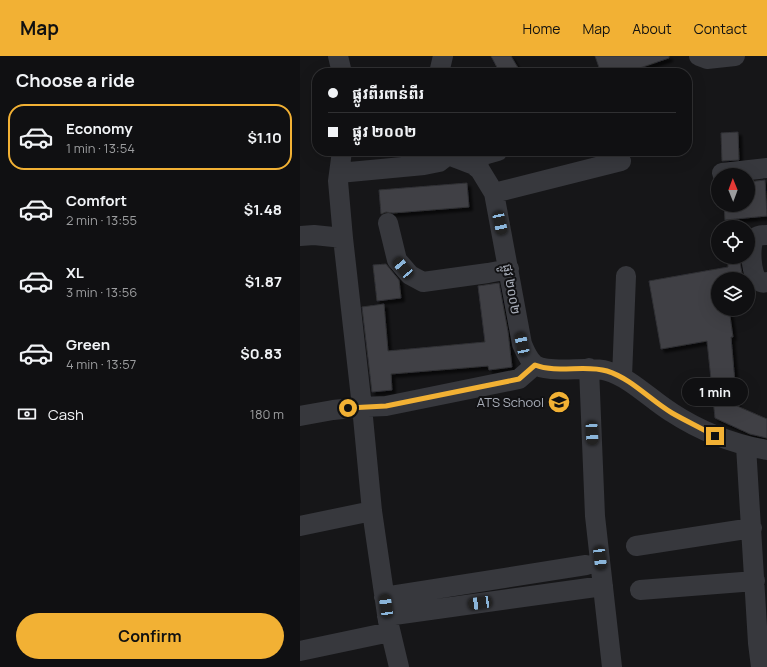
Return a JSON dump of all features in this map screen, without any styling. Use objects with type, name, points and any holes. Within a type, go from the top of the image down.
[{"type":"street","points":[[338,56],[341,68]]},
{"type":"street","points":[[440,68],[443,56]]},
{"type":"street","points":[[699,56],[707,59],[735,56]]},
{"type":"street","points":[[341,156],[339,173],[343,238],[372,511],[387,615],[399,667]]},
{"type":"street","points":[[339,173],[424,165],[439,162],[444,156]]},
{"type":"street","points":[[453,156],[474,165],[484,156]]},
{"type":"street","points":[[494,193],[621,161]]},
{"type":"street","name":"ផ្លូវ ២០០២","points":[[474,165],[480,170],[494,193],[522,344],[525,353],[535,365]]},
{"type":"street","points":[[755,169],[767,168]]},
{"type":"street","points":[[388,223],[397,260],[410,275],[423,282],[509,269]]},
{"type":"street","points":[[300,236],[314,235],[343,238]]},
{"type":"street","points":[[767,235],[754,238],[751,246],[754,273],[757,280],[763,283],[767,282]]},
{"type":"street","points":[[622,378],[626,276]]},
{"type":"street","points":[[300,416],[333,410],[386,406],[519,379],[535,365],[549,369],[589,368],[606,371],[622,378],[671,412],[715,436],[746,446],[767,450]]},
{"type":"street","points":[[589,368],[595,516],[612,667]]},
{"type":"street","points":[[746,446],[757,538],[755,581],[758,643],[761,667]]},
{"type":"street","points":[[300,526],[372,511]]},
{"type":"street","points":[[636,546],[757,538]]},
{"type":"street","points":[[300,651],[387,615],[586,565]]},
{"type":"street","points":[[640,590],[755,581]]},
{"type":"street","points":[[387,615],[603,586]]},
{"type":"building","points":[[491,56],[511,56],[518,68],[497,68]]},
{"type":"building","points":[[595,56],[669,56],[669,58],[640,68],[599,68]]},
{"type":"building","points":[[738,132],[739,160],[722,161],[721,133]]},
{"type":"building","points":[[765,180],[767,216],[725,220],[724,212],[755,212],[755,181]]},
{"type":"building","points":[[467,183],[469,207],[393,213],[386,212],[381,214],[379,190]]},
{"type":"building","points":[[386,264],[399,280],[401,298],[377,301],[373,265]]},
{"type":"building","points":[[728,264],[740,264],[742,272],[711,272],[711,316],[730,316],[733,337],[731,337],[737,406],[767,419],[767,438],[750,434],[715,418],[707,341],[661,349],[649,281],[728,267]]},
{"type":"building","points":[[499,283],[508,332],[512,367],[489,370],[488,366],[391,374],[392,390],[372,392],[362,307],[384,304],[388,351],[485,342],[478,286]]},
{"type":"place","name":"ATS School","points":[[559,402]]},
{"type":"route","points":[[348,408],[386,406],[519,379],[535,365],[549,369],[589,368],[606,371],[622,378],[671,412],[715,436]]}]
